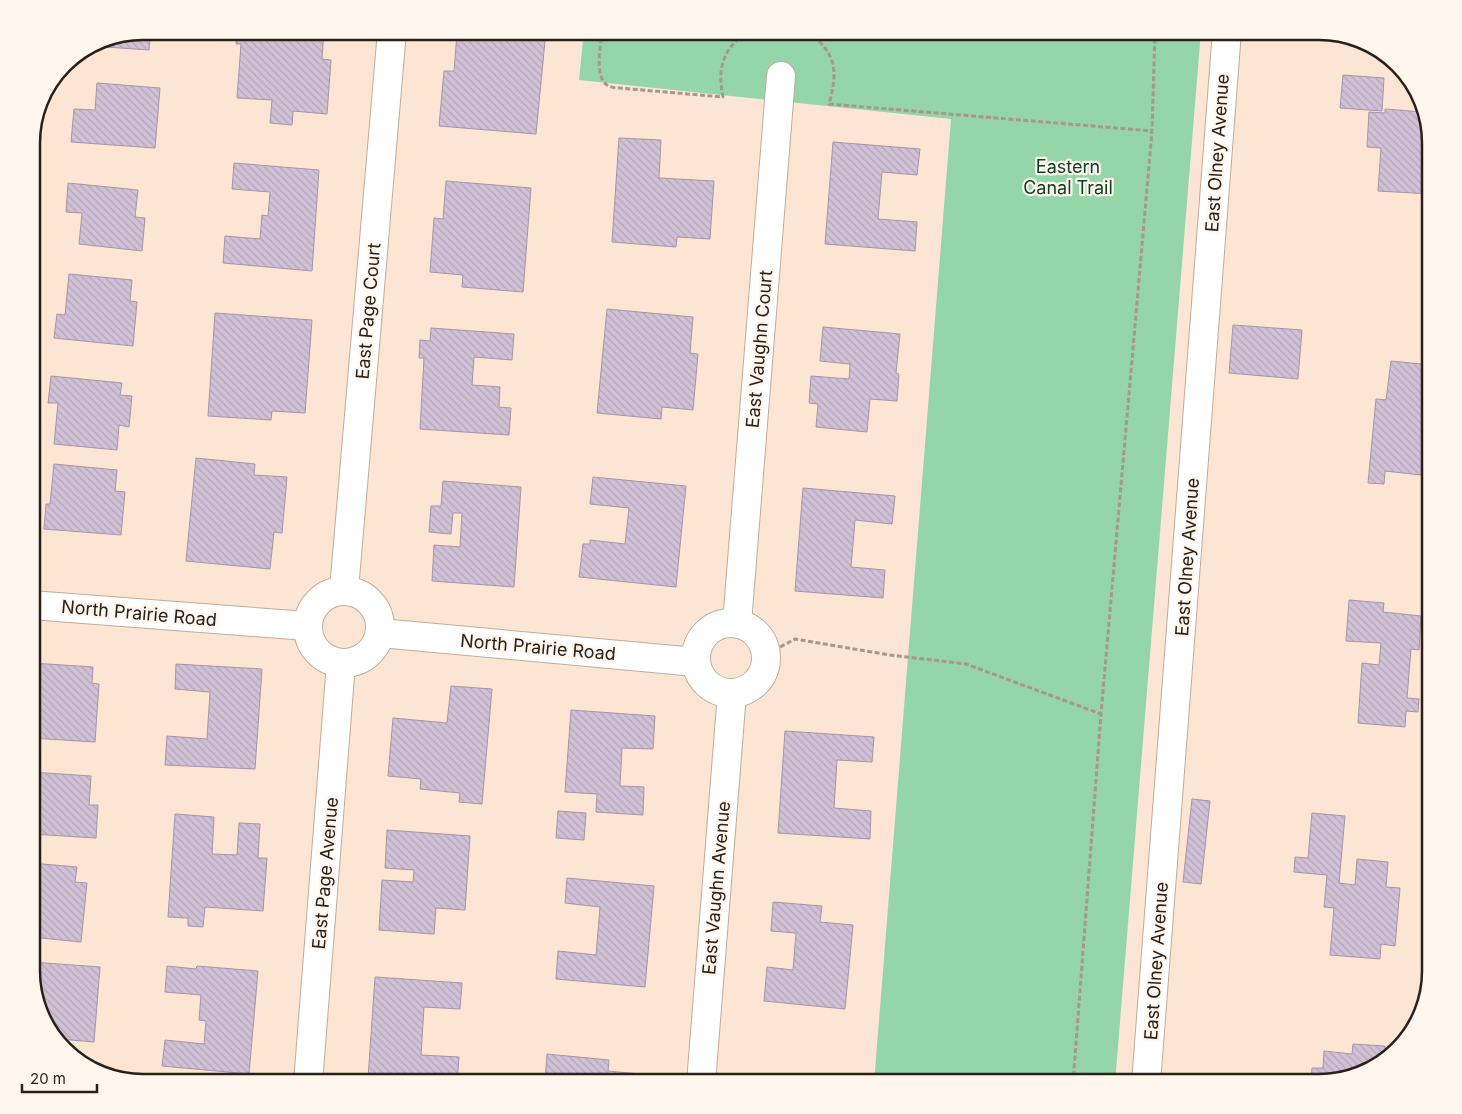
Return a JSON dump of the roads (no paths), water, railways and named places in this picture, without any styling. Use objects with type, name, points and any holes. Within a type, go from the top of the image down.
[{"type":"street","name":"East Page Court","points":[[344,590],[391,40]]},
{"type":"street","name":"East Olney Avenue","points":[[1147,1074],[1226,40]]},
{"type":"street","name":"East Vaughn Court","points":[[737,623],[781,76]]},
{"type":"street","points":[[344,590],[364,596],[372,603],[380,622],[380,633],[370,652],[352,662],[341,663],[330,661],[321,655],[308,637],[307,626],[309,615],[314,605],[322,596],[344,590]]},
{"type":"street","name":"North Prairie Road","points":[[40,606],[307,626]]},
{"type":"street","points":[[726,622],[737,623],[748,626],[757,633],[763,642],[766,666],[754,685],[744,691],[732,693],[715,689],[708,684],[698,670],[696,662],[700,641],[707,632],[726,622]]},
{"type":"street","name":"North Prairie Road","points":[[380,633],[696,662]]},
{"type":"street","name":"East Page Avenue","points":[[309,1074],[341,663]]},
{"type":"street","name":"East Vaughn Avenue","points":[[702,1074],[732,693]]},
{"type":"park label","name":"Eastern Canal Trail","points":[[1068,176]]}]
